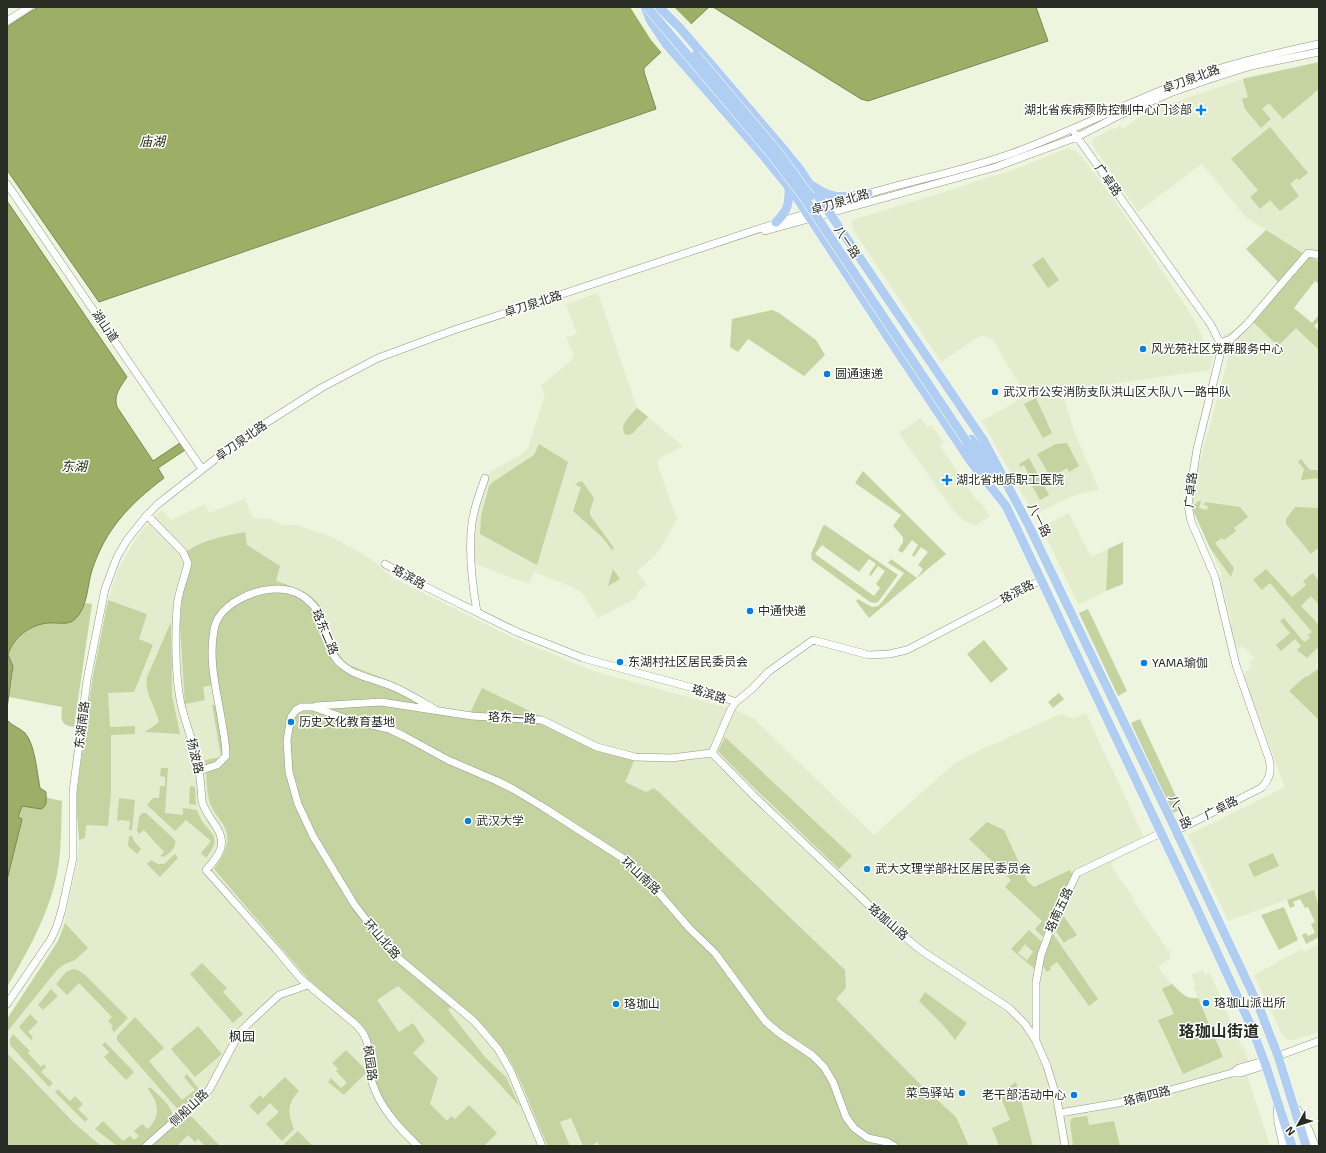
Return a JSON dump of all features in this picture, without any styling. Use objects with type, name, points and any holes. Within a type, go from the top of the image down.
[{"type":"main road","name":"八一路","points":[[646,7],[650,20],[666,44],[789,188],[971,462],[1006,506]]},
{"type":"main road","name":"八一路","points":[[646,7],[772,155],[803,196],[969,441],[1013,496]]},
{"type":"main road","name":"八一路","points":[[655,7],[788,165],[969,441],[1006,506],[1251,1026],[1265,1063],[1292,1146]]},
{"type":"main road","name":"八一路","points":[[659,7],[680,28],[799,168],[826,210],[976,429],[1029,526],[1259,1007],[1278,1056],[1306,1146]]},
{"type":"main road","points":[[810,184],[820,192],[833,197],[868,194]]},
{"type":"main road","points":[[776,222],[787,209],[789,188]]},
{"type":"main road","points":[[876,320],[894,308]]},
{"type":"street","points":[[7,21],[29,7]]},
{"type":"street","name":"卓刀泉北路","points":[[363,366],[729,242],[769,230],[868,194],[999,158],[1040,143],[1122,106],[1203,74],[1248,60],[1319,44]]},
{"type":"street","name":"卓刀泉北路","points":[[826,210],[996,167],[1077,137],[1131,110],[1170,93],[1251,66],[1319,52]]},
{"type":"street","name":"广卓路","points":[[1072,129],[1211,325],[1220,343],[1220,361],[1197,449],[1188,505],[1191,521],[1215,577],[1234,659],[1267,752],[1271,771],[1269,779],[1261,788],[1176,831]]},
{"type":"street","name":"湖山道","points":[[7,184],[202,469]]},
{"type":"street","name":"卓刀泉北路","points":[[202,469],[226,450],[296,403],[378,358],[416,343],[603,282],[776,222],[809,216]]},
{"type":"street","points":[[1220,343],[1229,340],[1238,332],[1308,253],[1319,255]]},
{"type":"street","name":"东湖南路","points":[[7,1004],[51,939],[62,910],[73,858],[73,792],[87,680],[103,597],[108,580],[130,535],[163,500],[202,469]]},
{"type":"street","points":[[477,612],[471,572],[472,534],[475,508],[485,478]]},
{"type":"street","name":"扬波路","points":[[147,516],[183,552],[188,563],[182,581],[177,605],[177,659],[181,703],[199,771],[204,808],[219,831],[222,841],[219,854],[206,870],[276,949],[295,973]]},
{"type":"street","name":"珞滨路","points":[[385,564],[422,585],[517,632],[583,658],[708,692],[736,702],[752,689],[768,672],[813,640],[875,655],[902,652],[1041,580]]},
{"type":"street","name":"珞东二路","points":[[199,771],[217,765],[226,756],[225,741],[212,664],[212,639],[216,622],[221,613],[229,607],[244,598],[259,592],[271,589],[280,589],[292,592],[305,598],[317,610],[332,653],[341,664],[356,674],[393,686],[436,710]]},
{"type":"street","name":"珞东一路","points":[[309,707],[381,702],[472,716],[542,720],[597,747],[635,757],[671,758],[712,752]]},
{"type":"street","points":[[712,752],[731,709],[736,702]]},
{"type":"street","name":"环山北路","points":[[309,707],[296,710],[292,715],[288,740],[288,756],[294,790],[306,824],[354,904],[386,946],[398,958],[474,1021],[498,1049],[511,1072],[542,1146]]},
{"type":"street","name":"环山南路","points":[[309,707],[350,720],[389,729],[404,736],[448,760],[497,781],[543,807],[624,859],[645,877],[690,929],[715,954],[765,1021],[778,1033],[812,1055],[824,1066],[833,1082],[846,1117],[854,1128],[868,1138],[887,1142],[894,1146]]},
{"type":"street","name":"珞珈山路","points":[[712,752],[750,792],[890,925],[927,954],[1009,1008],[1025,1024],[1036,1041],[1047,1066],[1060,1113],[1065,1146]]},
{"type":"street","name":"珞南五路","points":[[1036,1041],[1036,982],[1041,955],[1051,927],[1077,873],[1161,833]]},
{"type":"street","name":"枫园路","points":[[295,973],[362,1031],[368,1045],[371,1076],[379,1099],[385,1110],[394,1121],[418,1146]]},
{"type":"street","points":[[296,989],[301,979]]},
{"type":"street","name":"侧船山路","points":[[146,1146],[209,1090],[240,1032],[249,1023],[276,997],[308,985]]},
{"type":"street","points":[[1278,1056],[1319,1041]]},
{"type":"street","name":"珞南四路","points":[[1060,1113],[1118,1103],[1152,1095],[1232,1073],[1240,1068],[1265,1063]]},
{"type":"street","points":[[1291,1097],[1309,1130],[1315,1146]]},
{"type":"street","points":[[1277,1101],[1278,1122],[1284,1146]]},
{"type":"shaded area","points":[[1319,62],[1319,261],[1304,254],[1247,218],[1202,164],[1138,212],[1092,144],[1093,139],[1113,128],[1114,130],[1120,125],[1123,129],[1139,117],[1170,104],[1248,77]]},
{"type":"shaded area","points":[[1319,62],[1319,89],[1283,119],[1269,103],[1262,109],[1271,119],[1261,128],[1245,109],[1242,99],[1248,97],[1243,79]]},
{"type":"shaded area","points":[[1270,127],[1308,173],[1299,180],[1297,178],[1290,184],[1299,196],[1280,211],[1270,200],[1260,209],[1250,197],[1258,190],[1231,159]]},
{"type":"shaded area","points":[[1068,148],[1077,152],[1081,156],[1114,199],[1192,316],[1202,336],[1205,352],[1213,356],[1210,370],[1062,391],[1074,431],[1099,490],[1082,493],[1068,498],[1034,515],[982,421],[1026,396],[992,339],[981,335],[941,362],[852,228],[852,220],[1011,171]]},
{"type":"shaded area","points":[[1266,230],[1304,254],[1279,283],[1246,249]]},
{"type":"shaded area","points":[[1308,256],[1319,261],[1319,284],[1315,281],[1294,308],[1312,323],[1319,315],[1319,321],[1314,326],[1319,331],[1319,350],[1296,328],[1278,346],[1252,321]]},
{"type":"shaded area","points":[[1043,257],[1059,280],[1048,288],[1032,265]]},
{"type":"shaded area","points":[[598,293],[637,408],[683,446],[662,457],[658,461],[658,466],[677,519],[661,548],[654,557],[637,571],[647,585],[638,591],[637,598],[598,618],[583,594],[573,587],[534,572],[529,584],[473,563],[477,515],[490,472],[522,454],[528,448],[545,394],[540,386],[571,361],[574,354],[566,338],[577,334],[566,304]]},
{"type":"shaded area","points":[[772,310],[779,313],[816,340],[825,355],[804,376],[748,339],[738,352],[730,347],[732,319]]},
{"type":"shaded area","points":[[1249,318],[1278,346],[1296,327],[1319,350],[1319,384],[1317,386],[1319,388],[1319,660],[1315,665],[1319,671],[1319,908],[1314,890],[1228,921],[1188,835],[1285,787],[1243,675],[1252,666],[1249,663],[1254,658],[1242,646],[1239,649],[1234,643],[1230,625],[1232,623],[1221,583],[1221,572],[1192,508],[1194,483],[1227,363],[1228,352],[1223,335],[1238,328]]},
{"type":"shaded area","points":[[1036,398],[1052,433],[1043,438],[1024,404]]},
{"type":"shaded area","points":[[637,408],[648,417],[632,434],[626,435],[623,428],[624,424]]},
{"type":"shaded area","name":"湖北省地质职工医院","points":[[921,418],[927,427],[931,425],[944,443],[940,446],[977,501],[979,500],[990,516],[976,525],[964,521],[952,509],[899,433]]},
{"type":"shaded area","points":[[1067,443],[1079,466],[1069,472],[1067,468],[1051,478],[1037,454],[1056,444]]},
{"type":"shaded area","points":[[539,444],[568,462],[537,565],[480,534],[481,516],[489,486],[534,455]]},
{"type":"shaded area","points":[[1029,458],[1049,495],[1040,500],[1026,475],[1028,473],[1024,465],[1020,467],[1019,464]]},
{"type":"shaded area","points":[[1301,459],[1310,470],[1319,470],[1319,478],[1301,480],[1304,469],[1298,462]]},
{"type":"shaded area","points":[[863,471],[946,554],[869,618],[856,601],[858,599],[872,607],[878,606],[882,602],[904,573],[888,563],[891,559],[917,578],[923,569],[918,565],[928,552],[921,547],[914,557],[912,555],[918,545],[912,540],[902,553],[898,550],[903,542],[903,537],[893,526],[901,515],[855,483]]},
{"type":"shaded area","points":[[582,481],[594,498],[590,515],[614,548],[612,550],[603,538],[573,511],[581,487],[575,485]]},
{"type":"shaded area","name":"武汉大学","points":[[245,499],[253,518],[271,519],[282,525],[297,525],[330,536],[375,562],[391,577],[513,638],[593,671],[735,710],[753,718],[874,835],[955,763],[1061,714],[1073,719],[1086,713],[1147,844],[1115,859],[1111,864],[1118,877],[1134,898],[1132,899],[1170,953],[1170,958],[1158,967],[1172,984],[1187,997],[1192,999],[1198,998],[1194,987],[1196,986],[1191,975],[1203,970],[1205,975],[1210,973],[1241,1046],[1243,1045],[1249,1063],[1244,1065],[1270,1146],[7,1146],[7,1019],[58,941],[63,929],[77,862],[79,840],[77,807],[83,745],[92,681],[108,600],[118,570],[135,540],[151,520],[162,510],[171,520],[205,504],[209,513]]},
{"type":"shaded area","points":[[1201,501],[1199,508],[1207,510],[1208,506],[1204,505],[1205,502],[1240,507],[1248,517],[1234,528],[1236,531],[1224,540],[1222,538],[1215,543],[1234,568],[1231,577],[1210,548],[1192,508],[1192,506]]},
{"type":"shaded area","points":[[1295,507],[1319,508],[1319,547],[1311,554],[1286,524],[1286,519]]},
{"type":"shaded area","points":[[1069,513],[1091,557],[1108,549],[1106,591],[1079,605],[1041,527]]},
{"type":"shaded area","points":[[825,525],[898,575],[878,602],[870,602],[812,560],[811,554],[823,526]],"holes":[[[822,545],[859,572],[869,559],[876,564],[869,574],[871,576],[878,566],[885,571],[876,584],[880,588],[874,596],[815,554]]]},
{"type":"shaded area","points":[[245,532],[247,545],[280,566],[276,581],[297,588],[306,593],[311,596],[321,607],[337,651],[349,665],[393,682],[442,709],[470,713],[482,688],[598,744],[637,754],[625,782],[646,792],[654,788],[845,970],[846,988],[836,999],[923,1087],[956,1117],[969,1146],[600,1146],[597,1142],[592,1146],[583,1146],[571,1118],[560,1122],[570,1146],[548,1146],[512,1065],[501,1047],[483,1026],[456,1001],[448,1010],[485,1057],[506,1077],[520,1107],[461,1044],[398,986],[377,1000],[399,1032],[413,1023],[425,1041],[413,1053],[438,1078],[430,1104],[447,1121],[451,1116],[455,1119],[469,1105],[497,1133],[484,1146],[423,1146],[401,1126],[384,1103],[375,1083],[371,1045],[367,1034],[347,1013],[308,979],[214,869],[222,857],[227,840],[225,828],[210,803],[207,785],[205,760],[221,757],[212,705],[216,705],[212,685],[203,687],[205,700],[185,704],[180,626],[182,594],[191,565],[187,551],[208,541]]},
{"type":"shaded area","points":[[1123,542],[1123,584],[1106,591],[1108,549]]},
{"type":"shaded area","points":[[613,569],[620,579],[608,586]]},
{"type":"shaded area","points":[[1266,569],[1292,597],[1306,585],[1303,581],[1313,573],[1319,581],[1319,605],[1311,596],[1301,606],[1318,624],[1319,623],[1319,650],[1317,648],[1307,658],[1297,650],[1301,646],[1295,639],[1281,651],[1276,645],[1290,633],[1280,621],[1284,618],[1304,642],[1310,638],[1308,635],[1312,632],[1270,583],[1262,590],[1253,580]]},
{"type":"shaded area","points":[[108,600],[147,614],[139,639],[153,645],[134,692],[108,693],[110,727],[135,726],[135,734],[111,735],[111,793],[108,826],[86,825],[85,838],[79,840],[76,801],[92,681]]},
{"type":"shaded area","points":[[84,603],[92,604],[74,727],[66,725],[62,721],[62,707],[9,697],[13,667],[9,655],[16,641],[26,631],[45,623],[66,623],[73,621],[77,617]]},
{"type":"shaded area","points":[[1088,609],[1127,691],[1118,696],[1079,613]]},
{"type":"shaded area","points":[[171,622],[172,696],[180,734],[145,732],[159,722],[147,689],[147,677]]},
{"type":"shaded area","points":[[984,640],[1008,669],[991,683],[967,654]]},
{"type":"shaded area","points":[[1318,669],[1319,720],[1289,691],[1306,676],[1307,677]]},
{"type":"shaded area","points":[[1059,693],[1064,699],[1053,708],[1048,702]]},
{"type":"shaded area","points":[[1140,719],[1182,809],[1173,813],[1131,723]]},
{"type":"shaded area","points":[[725,737],[852,856],[839,869],[718,751]]},
{"type":"shaded area","points":[[161,768],[168,768],[165,813],[183,815],[183,808],[197,810],[200,818],[214,837],[212,849],[206,858],[201,853],[211,841],[186,820],[175,831],[147,805],[153,798],[159,798],[160,786],[165,786],[165,777],[160,776]]},
{"type":"shaded area","points":[[190,786],[195,787],[196,805],[189,804]]},
{"type":"shaded area","points":[[7,789],[62,801],[60,855],[54,887],[34,938],[7,987]]},
{"type":"shaded area","points":[[119,798],[135,800],[132,830],[129,830],[130,821],[117,821]]},
{"type":"shaded area","points":[[142,813],[146,813],[175,840],[174,848],[164,857],[160,856],[164,852],[144,830],[139,834],[137,831],[139,817]]},
{"type":"shaded area","points":[[987,822],[1004,830],[1028,882],[1034,887],[1070,870],[1073,876],[1044,938],[1035,929],[1042,921],[1005,887],[1011,880],[969,839]]},
{"type":"shaded area","points":[[129,836],[132,836],[134,841],[141,849],[137,854],[128,846]]},
{"type":"shaded area","points":[[1273,853],[1279,866],[1254,877],[1248,864]]},
{"type":"shaded area","points":[[175,854],[178,858],[160,877],[147,864],[151,860],[158,864],[164,864]]},
{"type":"shaded area","points":[[1314,890],[1319,908],[1319,937],[1306,944],[1302,935],[1306,933],[1308,936],[1315,933],[1311,924],[1315,922],[1308,907],[1305,908],[1300,899],[1293,902],[1295,906],[1290,908],[1287,900]]},
{"type":"shaded area","points":[[1284,907],[1298,940],[1279,950],[1261,915]]},
{"type":"shaded area","points":[[1060,911],[1077,935],[1064,943],[1053,927]]},
{"type":"shaded area","points":[[65,923],[88,948],[75,960],[63,965],[57,970],[7,1032],[7,1019],[58,941]]},
{"type":"shaded area","points":[[1029,930],[1042,942],[1036,970],[1011,949]],"holes":[[[1025,944],[1033,952],[1027,960],[1018,953]]]},
{"type":"shaded area","points":[[1051,931],[1098,999],[1089,1006],[1057,962],[1050,967],[1051,969],[1047,972],[1041,963]]},
{"type":"shaded area","points":[[1319,944],[1319,1032],[1294,1040],[1288,1040],[1282,1034],[1254,975],[1302,949],[1304,952]]},
{"type":"shaded area","points":[[202,963],[227,988],[223,992],[243,1014],[233,1023],[190,974]]},
{"type":"shaded area","points":[[73,969],[84,974],[128,1018],[114,1032],[111,1028],[113,1026],[108,1021],[112,1017],[79,983],[67,995],[56,984],[66,972]]},
{"type":"shaded area","points":[[1172,984],[1187,997],[1198,998],[1223,1057],[1183,1074],[1158,1020],[1174,1014],[1162,989]]},
{"type":"shaded area","points":[[51,989],[58,996],[43,1010],[38,1005]]},
{"type":"shaded area","points":[[925,992],[967,1023],[955,1040],[943,1025],[919,1001]]},
{"type":"shaded area","points":[[30,1014],[38,1022],[28,1032],[33,1037],[31,1040],[19,1027]]},
{"type":"shaded area","points":[[135,1017],[164,1048],[149,1061],[182,1100],[195,1090],[184,1077],[187,1074],[202,1093],[181,1113],[117,1040],[117,1036]]},
{"type":"shaded area","points":[[198,1026],[222,1054],[195,1077],[171,1049]]},
{"type":"shaded area","points":[[13,1034],[30,1051],[28,1053],[41,1067],[44,1064],[46,1067],[41,1072],[53,1083],[49,1087],[10,1045],[10,1039]]},
{"type":"shaded area","points":[[105,1042],[134,1072],[126,1080],[104,1057],[109,1052],[102,1045]]},
{"type":"shaded area","points":[[346,1050],[365,1069],[366,1073],[344,1095],[328,1082],[331,1078],[341,1088],[347,1083],[336,1071],[338,1069],[332,1063]]},
{"type":"shaded area","points":[[7,1053],[73,1122],[101,1146],[7,1146]]},
{"type":"shaded area","points":[[285,1077],[299,1091],[292,1100],[289,1109],[290,1118],[294,1129],[282,1141],[266,1124],[279,1112],[270,1103],[258,1115],[249,1106],[260,1095],[263,1098]]},
{"type":"shaded area","points":[[1016,1082],[1033,1146],[999,1146],[992,1128],[1010,1120],[999,1093]]},
{"type":"shaded area","points":[[150,1087],[161,1097],[171,1110],[173,1119],[143,1146],[117,1146],[95,1129],[103,1121],[123,1141],[130,1136],[134,1140],[139,1136],[134,1131],[142,1124],[148,1129],[157,1114],[156,1105],[152,1094],[148,1089]]},
{"type":"shaded area","points":[[58,1089],[70,1101],[75,1096],[83,1104],[78,1109],[88,1119],[85,1122],[55,1092]]},
{"type":"shaded area","points":[[189,1116],[192,1117],[220,1146],[205,1146],[198,1139],[195,1142],[188,1135],[177,1146],[151,1146],[181,1120]]},
{"type":"shaded area","points":[[1087,1116],[1089,1125],[1114,1121],[1120,1146],[1073,1146],[1070,1122],[1072,1118]]},
{"type":"shaded area","points":[[298,1131],[313,1146],[286,1146],[284,1144]]},
{"type":"water","name":"庙湖","points":[[38,7],[709,7],[644,68],[656,109],[99,302],[7,170],[7,27]]},
{"type":"water","points":[[713,7],[1036,7],[1048,41],[868,101],[861,99]]},
{"type":"water","name":"东湖","points":[[7,201],[127,377],[120,387],[117,395],[117,407],[153,461],[180,443],[185,450],[158,468],[164,478],[140,497],[120,518],[112,529],[98,555],[92,570],[85,602],[75,619],[66,623],[42,624],[29,629],[18,637],[10,648],[8,655],[13,666],[7,708]]},
{"type":"water","points":[[7,720],[25,733],[31,744],[37,767],[40,788],[46,792],[46,804],[41,809],[22,806],[18,817],[22,819],[7,880]]},
{"type":"pier","points":[[630,7],[674,7],[692,25],[662,53],[651,40]]},
{"type":"place","name":"湖北省疾病预防控制中心门诊部","points":[[1201,110]]},
{"type":"place","name":"风光苑社区党群服务中心","points":[[1143,349]]},
{"type":"place","name":"圆通速递","points":[[827,374]]},
{"type":"place","name":"武汉市公安消防支队洪山区大队八一路中队","points":[[995,392]]},
{"type":"place","name":"湖北省地质职工医院","points":[[947,480]]},
{"type":"place","name":"中通快递","points":[[750,611]]},
{"type":"place","name":"东湖村社区居民委员会","points":[[620,662]]},
{"type":"place","name":"YAMA瑜伽","points":[[1144,663]]},
{"type":"place","name":"历史文化教育基地","points":[[291,722]]},
{"type":"place","name":"武汉大学","points":[[468,821]]},
{"type":"place","name":"武大文理学部社区居民委员会","points":[[867,869]]},
{"type":"place","name":"珞珈山派出所","points":[[1206,1003]]},
{"type":"place","name":"珞珈山","points":[[616,1004]]},
{"type":"place","name":"菜鸟驿站","points":[[962,1093]]},
{"type":"place","name":"老干部活动中心","points":[[1074,1095]]},
{"type":"district","name":"珞珈山街道","points":[[1219,1031]]},
{"type":"district","name":"枫园","points":[[242,1036]]}]
